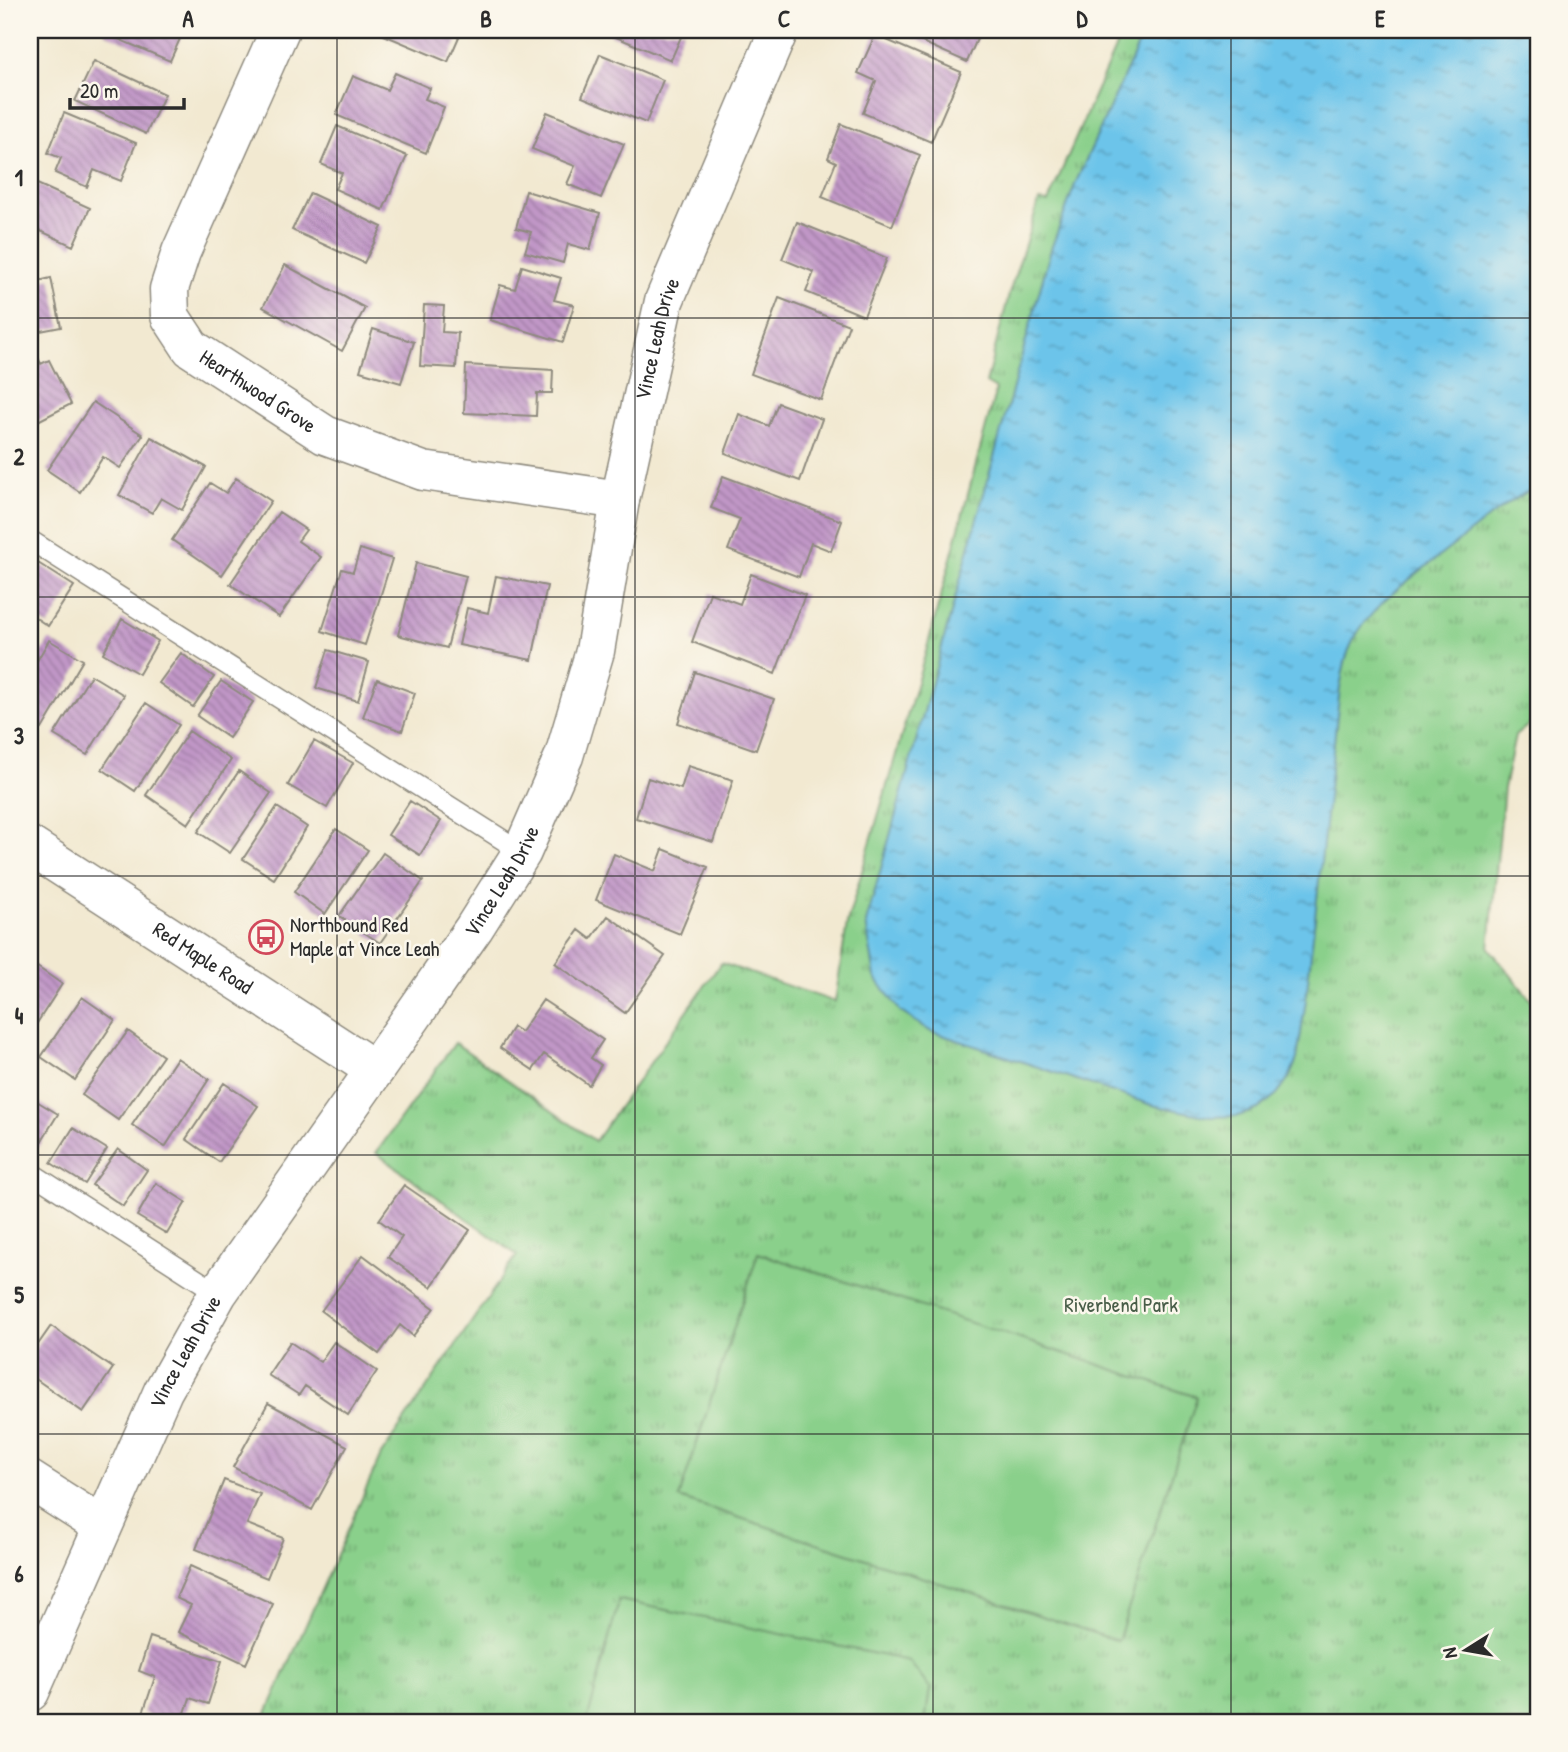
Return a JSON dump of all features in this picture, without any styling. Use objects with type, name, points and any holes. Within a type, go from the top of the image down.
[{"type":"street","name":"Hearthwood Grove","points":[[280,30],[181,252],[169,289],[170,316],[191,348],[325,435],[423,471],[620,500]]},
{"type":"street","name":"Vince Leah Drive","points":[[30,1692],[163,1391],[218,1293],[474,928],[522,852],[564,755],[595,652],[620,500],[664,301],[779,30]]},
{"type":"street","name":"Red Maple Road","points":[[30,846],[375,1070]]},
{"type":"street","points":[[30,1479],[102,1526]]},
{"type":"lane","points":[[30,540],[522,852]]},
{"type":"lane","points":[[30,1172],[218,1293]]},
{"type":"green space","name":"Riverbend Park","points":[[1123,30],[1538,30],[1538,717],[1515,736],[1504,788],[1489,948],[1538,1009],[1538,1722],[263,1722],[381,1455],[517,1255],[376,1153],[455,1043],[595,1141],[721,963],[835,1002],[847,923],[927,648],[996,389],[986,383],[1010,291],[1039,201],[1048,202]]},
{"type":"green space","points":[[758,1253],[1197,1397],[1118,1641],[679,1498]]},
{"type":"green space","points":[[619,1600],[909,1661],[930,1689],[925,1722],[587,1722]]},
{"type":"water","points":[[1145,30],[1538,30],[1538,486],[1490,516],[1382,603],[1361,628],[1350,647],[1340,688],[1306,1000],[1297,1059],[1290,1076],[1277,1094],[1258,1109],[1238,1116],[1210,1117],[1152,1105],[930,1031],[901,1012],[875,977],[866,923],[1051,249],[1076,182]]},
{"type":"building","points":[[105,30],[184,30],[170,61],[104,33]]},
{"type":"building","points":[[372,30],[462,30],[448,62]]},
{"type":"building","points":[[599,30],[684,30],[671,60]]},
{"type":"building","points":[[895,30],[981,30],[967,62]]},
{"type":"building","points":[[875,35],[961,72],[931,142],[863,113],[876,81],[858,73]]},
{"type":"building","points":[[600,54],[663,80],[646,123],[582,97]]},
{"type":"building","points":[[94,61],[165,94],[146,134],[75,101]]},
{"type":"building","points":[[395,73],[430,88],[425,99],[444,107],[426,153],[336,115],[353,76],[387,90]]},
{"type":"building","points":[[547,112],[624,144],[601,198],[567,184],[575,166],[532,149]]},
{"type":"building","points":[[64,113],[136,143],[121,181],[94,170],[87,187],[55,173],[61,158],[48,153]]},
{"type":"building","points":[[841,124],[920,155],[892,226],[822,197],[836,162],[828,158]]},
{"type":"building","points":[[337,126],[407,156],[383,210],[335,189],[342,173],[321,164]]},
{"type":"building","points":[[35,183],[90,208],[73,246],[30,226],[30,196]]},
{"type":"building","points":[[526,191],[600,213],[590,250],[568,244],[563,263],[525,252],[531,232],[516,228]]},
{"type":"building","points":[[310,193],[382,227],[364,263],[292,230]]},
{"type":"building","points":[[797,222],[887,258],[864,316],[806,292],[814,272],[782,259]]},
{"type":"building","points":[[285,265],[365,308],[342,351],[263,307]]},
{"type":"building","points":[[522,266],[561,278],[554,300],[574,305],[563,342],[490,320],[500,285],[515,289]]},
{"type":"building","points":[[51,278],[61,327],[30,333],[30,283]]},
{"type":"building","points":[[779,298],[849,325],[821,400],[751,374]]},
{"type":"building","points":[[424,305],[444,306],[442,332],[458,333],[456,368],[420,366]]},
{"type":"building","points":[[373,329],[414,342],[401,383],[360,371]]},
{"type":"building","points":[[32,345],[41,364],[49,360],[71,404],[30,425],[30,346]]},
{"type":"building","points":[[466,365],[553,370],[552,393],[537,393],[536,416],[464,413]]},
{"type":"building","points":[[93,402],[143,435],[120,468],[103,457],[80,492],[47,470]]},
{"type":"building","points":[[778,403],[822,419],[800,481],[725,453],[739,414],[769,426]]},
{"type":"building","points":[[151,437],[206,467],[182,510],[161,498],[152,513],[119,495]]},
{"type":"building","points":[[723,476],[842,521],[831,551],[811,543],[799,577],[728,550],[740,519],[711,508]]},
{"type":"building","points":[[236,478],[271,501],[222,575],[172,540],[210,483],[226,493]]},
{"type":"building","points":[[279,512],[306,530],[298,541],[321,557],[279,617],[230,584]]},
{"type":"building","points":[[360,549],[392,559],[365,645],[322,631],[342,569],[353,572]]},
{"type":"building","points":[[38,563],[74,586],[48,626],[30,614],[30,576]]},
{"type":"building","points":[[416,563],[466,576],[447,648],[398,635]]},
{"type":"building","points":[[751,574],[805,595],[775,674],[692,642],[710,593],[740,604]]},
{"type":"building","points":[[496,576],[547,586],[532,660],[459,645],[467,608],[488,613]]},
{"type":"building","points":[[122,619],[158,641],[139,674],[103,653]]},
{"type":"building","points":[[49,640],[83,660],[42,729],[30,722],[30,673]]},
{"type":"building","points":[[328,650],[369,662],[358,701],[316,688]]},
{"type":"building","points":[[181,653],[214,677],[193,707],[159,683]]},
{"type":"building","points":[[695,672],[774,699],[756,750],[678,723]]},
{"type":"building","points":[[91,675],[124,695],[87,755],[54,735]]},
{"type":"building","points":[[377,679],[415,693],[402,731],[363,717]]},
{"type":"building","points":[[221,681],[253,702],[229,738],[197,716]]},
{"type":"building","points":[[146,703],[179,725],[135,791],[102,769]]},
{"type":"building","points":[[189,731],[231,760],[188,824],[146,795]]},
{"type":"building","points":[[314,741],[353,763],[327,808],[288,785]]},
{"type":"building","points":[[688,766],[733,780],[713,842],[636,818],[648,778],[681,789]]},
{"type":"building","points":[[239,771],[271,793],[230,853],[198,832]]},
{"type":"building","points":[[410,801],[441,821],[420,855],[388,835]]},
{"type":"building","points":[[277,807],[307,827],[274,879],[243,859]]},
{"type":"building","points":[[336,829],[368,850],[325,914],[294,892]]},
{"type":"building","points":[[663,849],[708,867],[680,934],[596,900],[614,854],[655,871]]},
{"type":"building","points":[[383,853],[423,881],[380,943],[339,916]]},
{"type":"building","points":[[608,916],[665,956],[625,1013],[555,963],[579,930],[591,939]]},
{"type":"building","points":[[30,962],[62,984],[30,1034]]},
{"type":"building","points":[[82,997],[115,1020],[75,1080],[41,1057]]},
{"type":"building","points":[[543,1000],[603,1040],[591,1058],[601,1065],[589,1085],[544,1054],[533,1070],[500,1048],[513,1027],[521,1032]]},
{"type":"building","points":[[128,1031],[163,1056],[118,1120],[82,1095]]},
{"type":"building","points":[[177,1058],[209,1079],[165,1147],[132,1125]]},
{"type":"building","points":[[224,1083],[258,1106],[219,1162],[186,1139]]},
{"type":"building","points":[[30,1097],[58,1114],[36,1150],[30,1147]]},
{"type":"building","points":[[73,1128],[107,1149],[85,1184],[51,1163]]},
{"type":"building","points":[[118,1149],[147,1170],[123,1206],[92,1185]]},
{"type":"building","points":[[156,1183],[186,1202],[167,1234],[137,1216]]},
{"type":"building","points":[[404,1185],[470,1230],[431,1287],[388,1257],[402,1237],[379,1220]]},
{"type":"building","points":[[363,1255],[434,1308],[413,1336],[400,1325],[379,1354],[321,1311]]},
{"type":"building","points":[[51,1326],[113,1368],[83,1412],[30,1375],[30,1356]]},
{"type":"building","points":[[290,1342],[320,1362],[334,1342],[377,1371],[348,1415],[305,1386],[299,1395],[268,1375]]},
{"type":"building","points":[[268,1403],[347,1446],[312,1510],[233,1467]]},
{"type":"building","points":[[224,1480],[260,1494],[247,1524],[283,1538],[267,1578],[196,1549]]},
{"type":"building","points":[[190,1566],[273,1604],[246,1664],[178,1632],[191,1605],[176,1598]]},
{"type":"building","points":[[150,1637],[222,1661],[208,1704],[190,1698],[182,1722],[171,1722],[143,1713],[155,1677],[139,1671]]},
{"type":"place","name":"Northbound Red Maple at Vince Leah","points":[[266,937]]}]
